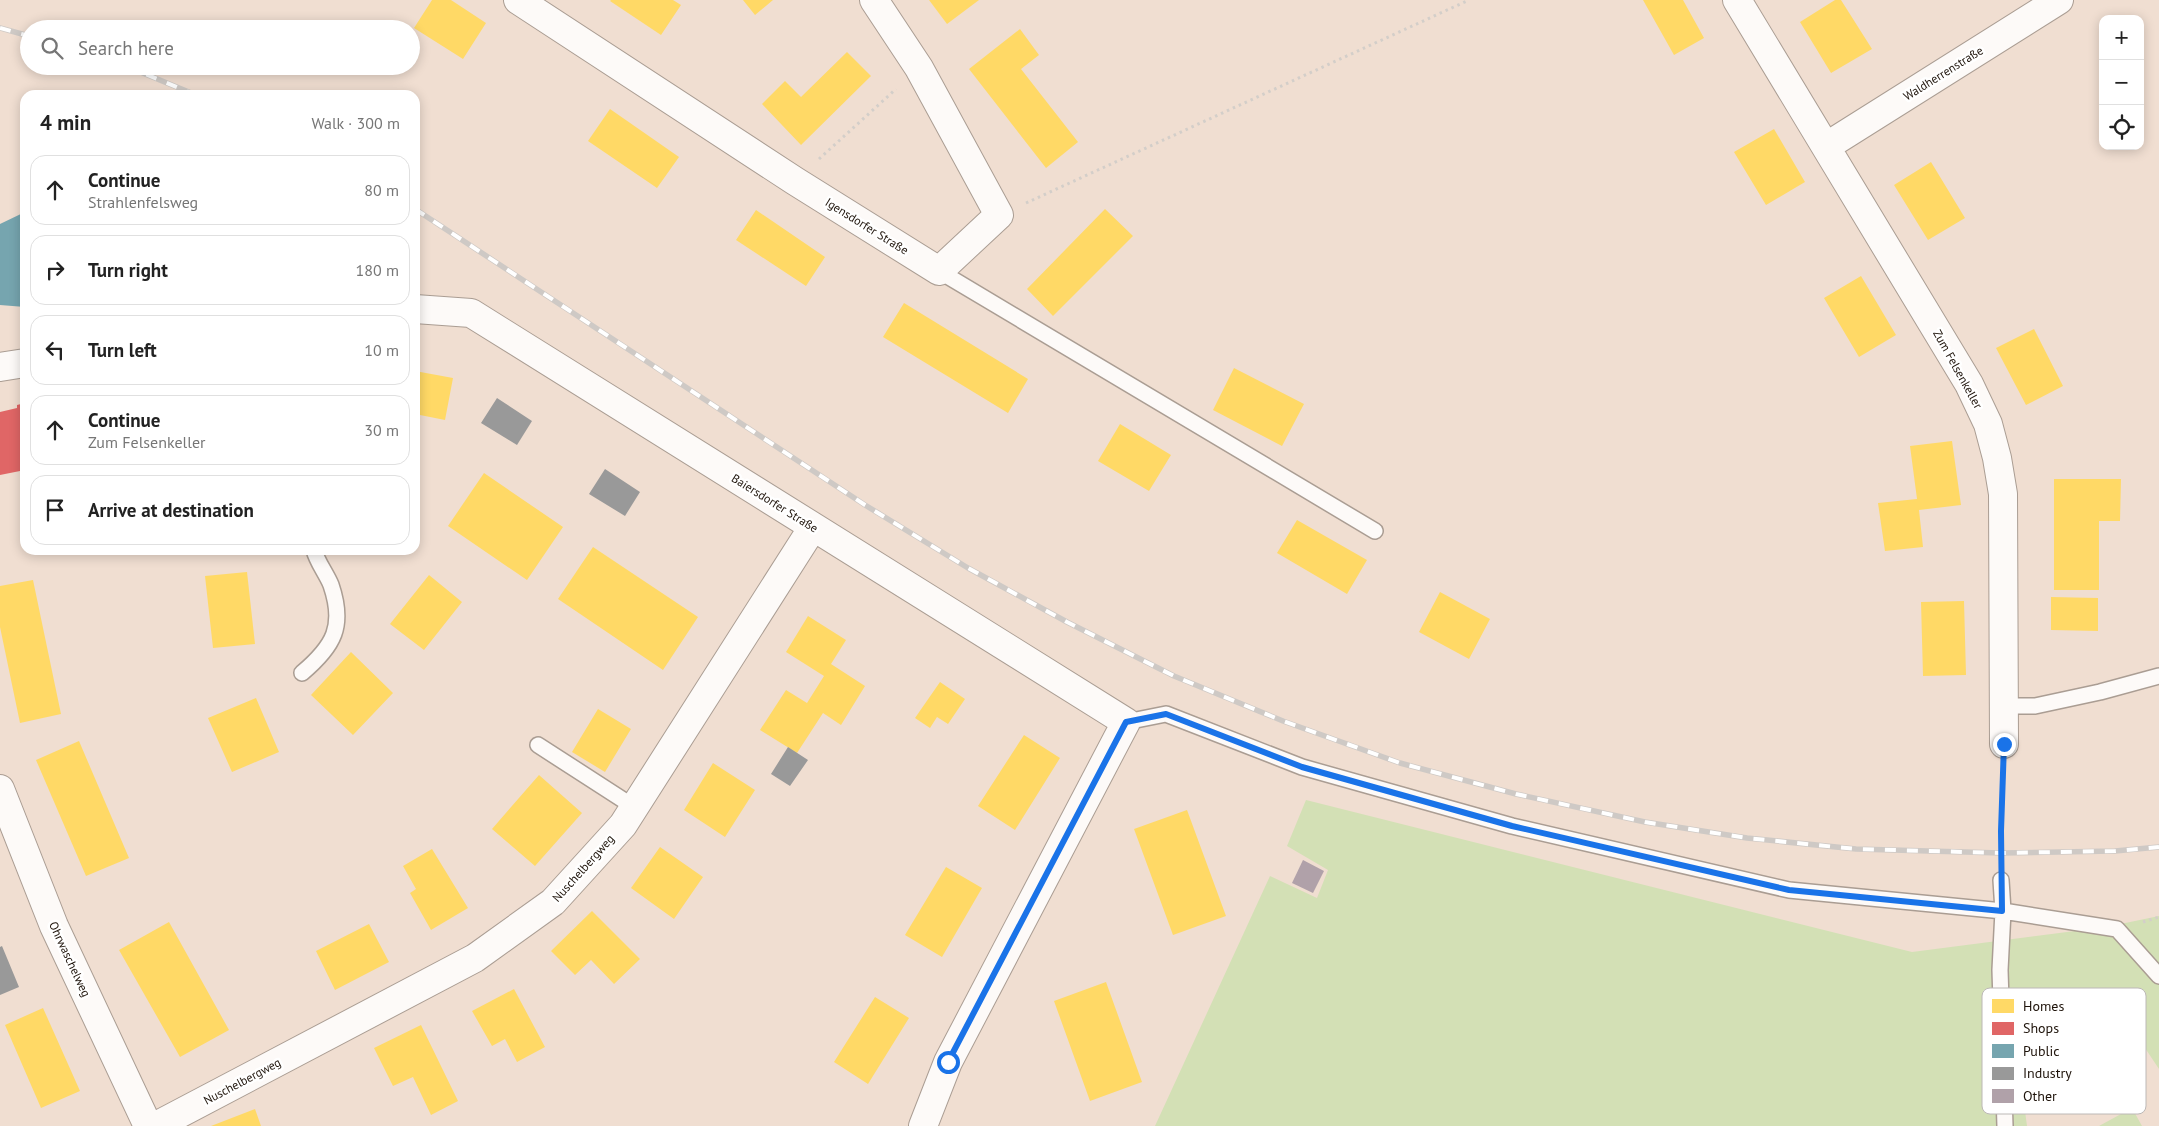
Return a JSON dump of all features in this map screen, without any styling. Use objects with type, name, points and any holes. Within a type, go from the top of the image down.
[{"type":"street","name":"Igensdorfer Straße","points":[[518,0],[795,181],[939,271]]},
{"type":"street","points":[[874,0],[919,68],[999,215],[939,271]]},
{"type":"street","name":"Zum Felsenkeller","points":[[1737,0],[1969,384],[1988,424],[1997,458],[2003,494],[2004,744]]},
{"type":"street","name":"Waldherrenstraße","points":[[1826,146],[2060,0]]},
{"type":"street","name":"Baiersdorfer Straße","points":[[420,309],[471,313],[1126,722]]},
{"type":"street","points":[[0,367],[20,364]]},
{"type":"street","name":"Nuschelbergweg","points":[[156,1126],[475,958],[554,902],[622,825],[634,808],[813,527]]},
{"type":"street","points":[[923,1126],[948,1062],[1126,722]]},
{"type":"street","name":"Ohrwaschelweg","points":[[0,789],[54,926],[148,1126]]},
{"type":"lane","points":[[939,271],[1375,531]]},
{"type":"lane","points":[[302,672],[322,656],[337,629],[336,606],[330,584],[316,555]]},
{"type":"lane","points":[[2005,706],[2035,706],[2100,692],[2159,676]]},
{"type":"lane","points":[[1126,722],[1166,714],[1302,767],[1512,826],[1789,890],[2002,911],[2117,929],[2159,976]]},
{"type":"lane","points":[[538,746],[634,808]]},
{"type":"lane","points":[[2001,880],[2001,988]]},
{"type":"path","points":[[999,215],[1469,0]]},
{"type":"path","points":[[795,181],[919,68]]},
{"type":"path","points":[[2001,880],[2004,744]]},
{"type":"green space","points":[[1306,800],[1912,952],[2106,927],[2159,916],[2159,1069],[2146,1050],[2146,988],[1982,988],[1982,1114],[2025,1114],[2027,1126],[1155,1126],[1270,876],[1317,898],[1328,870],[1287,846]]},
{"type":"green space","points":[[2121,1114],[2135,1114],[2142,1126],[2099,1126]]},
{"type":"building: Homes","points":[[432,0],[451,0],[486,23],[463,59],[420,32],[419,20]]},
{"type":"building: Homes","points":[[611,0],[673,0],[681,5],[661,35]]},
{"type":"building: Homes","points":[[743,0],[773,0],[755,15]]},
{"type":"building: Homes","points":[[929,0],[979,0],[947,24]]},
{"type":"building: Homes","points":[[1643,0],[1683,0],[1704,38],[1674,55]]},
{"type":"building: Homes","points":[[1835,0],[1841,0],[1872,49],[1831,73],[1800,22]]},
{"type":"building: Homes","points":[[1020,29],[1039,55],[1021,69],[1078,142],[1046,168],[969,69]]},
{"type":"building: Homes","points":[[847,52],[871,76],[801,145],[762,104],[785,81],[801,97]]},
{"type":"building: Homes","points":[[610,109],[679,157],[657,188],[588,141]]},
{"type":"building: Homes","points":[[1774,129],[1805,182],[1766,205],[1734,152]]},
{"type":"building: Homes","points":[[1931,162],[1965,218],[1928,240],[1894,185]]},
{"type":"building: Homes","points":[[1105,209],[1133,236],[1053,316],[1027,289]]},
{"type":"building: Homes","points":[[756,210],[825,257],[806,286],[736,240]]},
{"type":"building: Homes","points":[[1861,276],[1896,335],[1859,357],[1824,298]]},
{"type":"building: Homes","points":[[904,303],[1028,379],[1008,413],[883,337]]},
{"type":"building: Homes","points":[[2034,329],[2063,386],[2026,405],[1996,348]]},
{"type":"building: Homes","points":[[1234,368],[1304,404],[1282,446],[1213,410]]},
{"type":"building: Homes","points":[[420,372],[453,378],[445,420],[420,415]]},
{"type":"building: Homes","points":[[1120,424],[1171,455],[1149,491],[1098,461]]},
{"type":"building: Homes","points":[[1952,441],[1961,505],[1919,510],[1923,547],[1885,551],[1878,503],[1917,499],[1910,446]]},
{"type":"building: Homes","points":[[484,473],[563,527],[527,580],[448,526]]},
{"type":"building: Homes","points":[[2054,479],[2121,479],[2120,521],[2099,521],[2099,590],[2054,590]]},
{"type":"building: Homes","points":[[1297,520],[1367,560],[1347,594],[1277,553]]},
{"type":"building: Homes","points":[[593,547],[698,617],[663,670],[558,599]]},
{"type":"building: Homes","points":[[247,572],[255,644],[213,648],[205,576]]},
{"type":"building: Homes","points":[[429,575],[462,602],[424,650],[390,624]]},
{"type":"building: Homes","points":[[33,580],[61,714],[20,723],[0,627],[0,586]]},
{"type":"building: Homes","points":[[1440,592],[1490,619],[1469,659],[1419,632]]},
{"type":"building: Homes","points":[[2051,597],[2098,598],[2098,631],[2051,630]]},
{"type":"building: Homes","points":[[1964,601],[1966,675],[1923,676],[1921,602]]},
{"type":"building: Homes","points":[[808,616],[846,640],[831,664],[865,686],[841,725],[823,713],[797,753],[760,730],[786,690],[807,703],[824,676],[786,652]]},
{"type":"building: Homes","points":[[351,652],[393,693],[353,735],[311,695]]},
{"type":"building: Homes","points":[[940,682],[965,699],[948,724],[937,717],[930,728],[915,718]]},
{"type":"building: Homes","points":[[256,698],[279,752],[232,772],[208,718]]},
{"type":"building: Homes","points":[[598,709],[631,729],[605,772],[572,752]]},
{"type":"building: Homes","points":[[1024,735],[1060,758],[1015,830],[978,806]]},
{"type":"building: Homes","points":[[79,741],[129,858],[86,876],[36,760]]},
{"type":"building: Homes","points":[[713,763],[755,790],[725,837],[684,810]]},
{"type":"building: Homes","points":[[539,775],[582,813],[535,866],[492,829]]},
{"type":"building: Homes","points":[[1187,810],[1226,916],[1173,935],[1134,829]]},
{"type":"building: Homes","points":[[660,847],[703,877],[674,919],[631,888]]},
{"type":"building: Homes","points":[[432,849],[468,908],[431,930],[410,893],[416,889],[403,866]]},
{"type":"building: Homes","points":[[946,867],[982,888],[942,957],[905,935]]},
{"type":"building: Homes","points":[[592,911],[640,959],[614,984],[591,960],[575,975],[551,951]]},
{"type":"building: Homes","points":[[169,922],[229,1030],[180,1057],[119,950]]},
{"type":"building: Homes","points":[[369,924],[389,962],[335,990],[316,951]]},
{"type":"building: Homes","points":[[1106,982],[1142,1082],[1090,1101],[1054,1001]]},
{"type":"building: Homes","points":[[514,989],[545,1047],[517,1062],[505,1039],[492,1046],[472,1011]]},
{"type":"building: Homes","points":[[875,997],[909,1018],[868,1084],[834,1062]]},
{"type":"building: Homes","points":[[43,1008],[80,1091],[41,1108],[5,1025]]},
{"type":"building: Homes","points":[[421,1025],[458,1101],[431,1115],[413,1077],[393,1086],[374,1048]]},
{"type":"building: Homes","points":[[255,1109],[261,1126],[211,1126]]},
{"type":"building: Shops","points":[[20,404],[20,471],[0,475],[0,412],[17,408],[17,405]]},
{"type":"building: Public","points":[[20,214],[20,307],[0,305],[0,224]]},
{"type":"building: Industry","points":[[497,398],[532,421],[517,445],[481,423]]},
{"type":"building: Industry","points":[[605,469],[640,492],[625,516],[589,494]]},
{"type":"building: Industry","points":[[788,747],[808,760],[790,786],[771,774]]},
{"type":"building: Industry","points":[[2,946],[19,987],[0,995],[0,947]]},
{"type":"building: Other","points":[[1303,860],[1324,871],[1313,893],[1292,883]]},
{"type":"railway","points":[[0,28],[20,34]]},
{"type":"railway","points":[[148,75],[184,90]]},
{"type":"railway","points":[[420,212],[865,505],[968,568],[1067,622],[1174,676],[1283,721],[1400,763],[1516,794],[1645,822],[1747,838],[1856,849],[2001,853],[2115,851],[2159,847]]},
{"type":"route","points":[[948,1062],[1126,722],[1166,714],[1302,767],[1512,826],[1789,890],[2002,911],[2001,831],[2004,744]]}]
